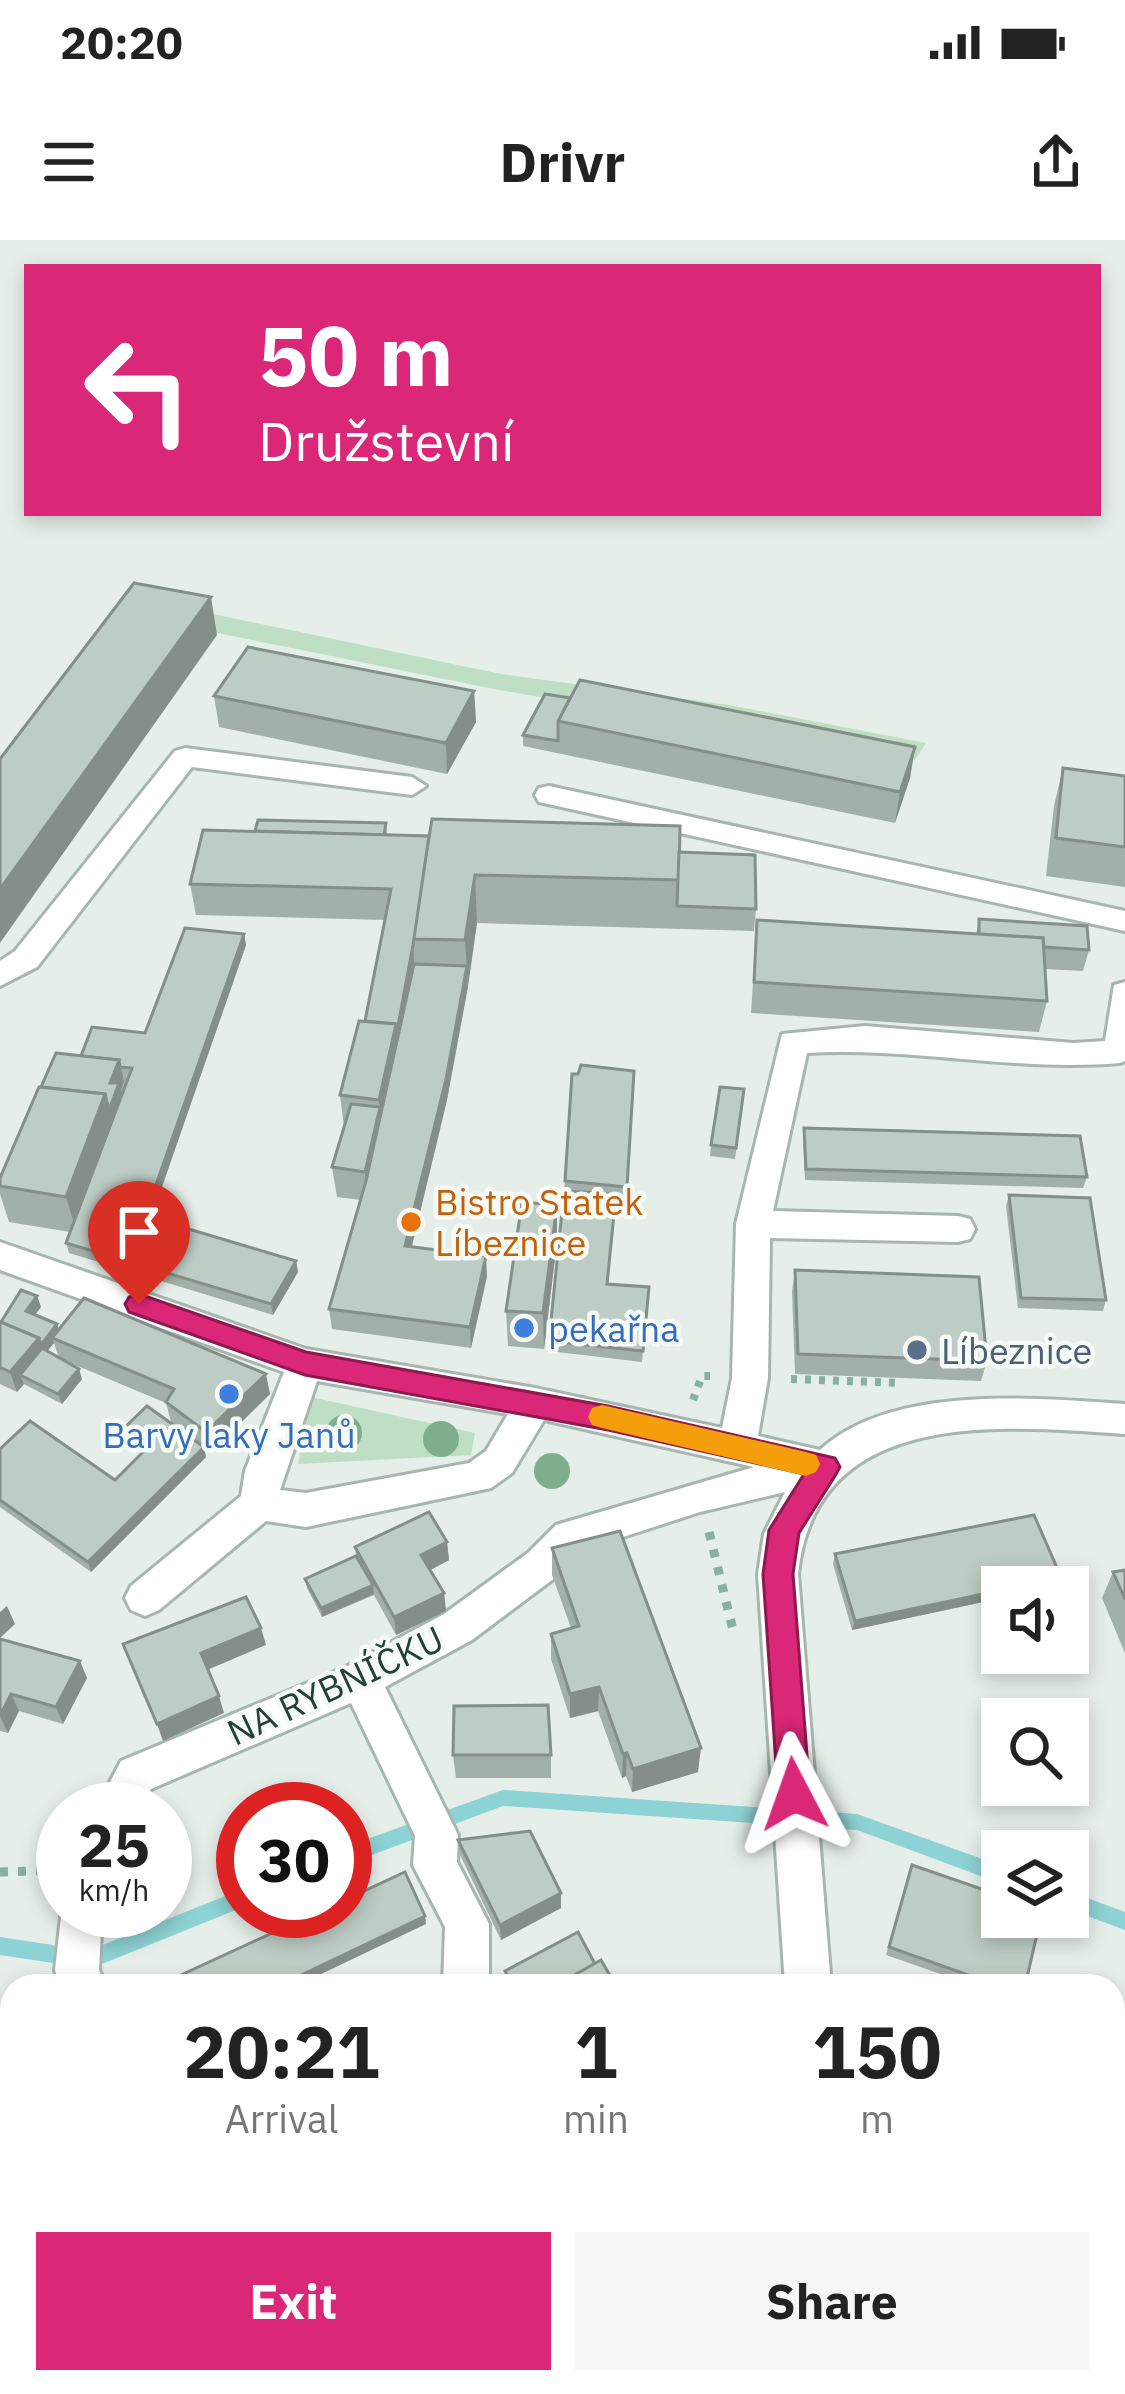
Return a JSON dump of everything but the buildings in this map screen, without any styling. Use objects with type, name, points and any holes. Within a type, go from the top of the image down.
[{"type":"street","points":[[0,975],[26,958],[185,757],[412,786]]},
{"type":"street","points":[[549,795],[1125,921]]},
{"type":"street","points":[[737,1447],[750,1378],[753,1224],[793,1042],[866,1038],[1073,1055],[1120,1051],[1125,993]]},
{"type":"street","points":[[753,1224],[958,1229]]},
{"type":"street","points":[[0,1256],[305,1364],[535,1403],[825,1467]]},
{"type":"street","points":[[145,1598],[259,1504],[264,1471],[305,1364]]},
{"type":"street","points":[[259,1504],[306,1510],[478,1477],[499,1462],[535,1403]]},
{"type":"street","points":[[807,1974],[778,1574],[784,1530],[825,1467],[844,1448],[883,1431],[983,1414],[1125,1419]]},
{"type":"street","name":"NA RYBNÍČKU","points":[[132,1782],[136,1775],[360,1680],[458,1627],[570,1537],[700,1496],[825,1467]]},
{"type":"street","points":[[360,1680],[432,1823],[435,1865],[467,1924],[466,1974]]},
{"type":"street","points":[[78,1974],[79,1938]]},
{"type":"path","points":[[0,1872],[36,1871]]},
{"type":"green space","points":[[126,596],[501,674],[729,705],[926,743],[915,760],[499,690],[138,617]]},
{"type":"green space","points":[[311,1397],[475,1433],[471,1455],[298,1464]]},
{"type":"waterway","points":[[372,1846],[503,1798],[857,1822],[981,1867]]},
{"type":"waterway","points":[[1089,1908],[1125,1921]]},
{"type":"waterway","points":[[102,1955],[216,1909]]},
{"type":"waterway","points":[[0,1946],[53,1954]]},
{"type":"slow traffic","points":[[602,1417],[806,1464]]},
{"type":"place","name":"Bistro Statek Líbeznice","points":[[411,1222]]},
{"type":"place","name":"pekařna","points":[[524,1328]]},
{"type":"place","name":"Líbeznice","points":[[917,1350]]},
{"type":"place","name":"Barvy laky Janů","points":[[229,1394]]},
{"type":"route","points":[[139,1304],[305,1364],[535,1403],[825,1467],[784,1530],[778,1574],[794,1794]]}]
